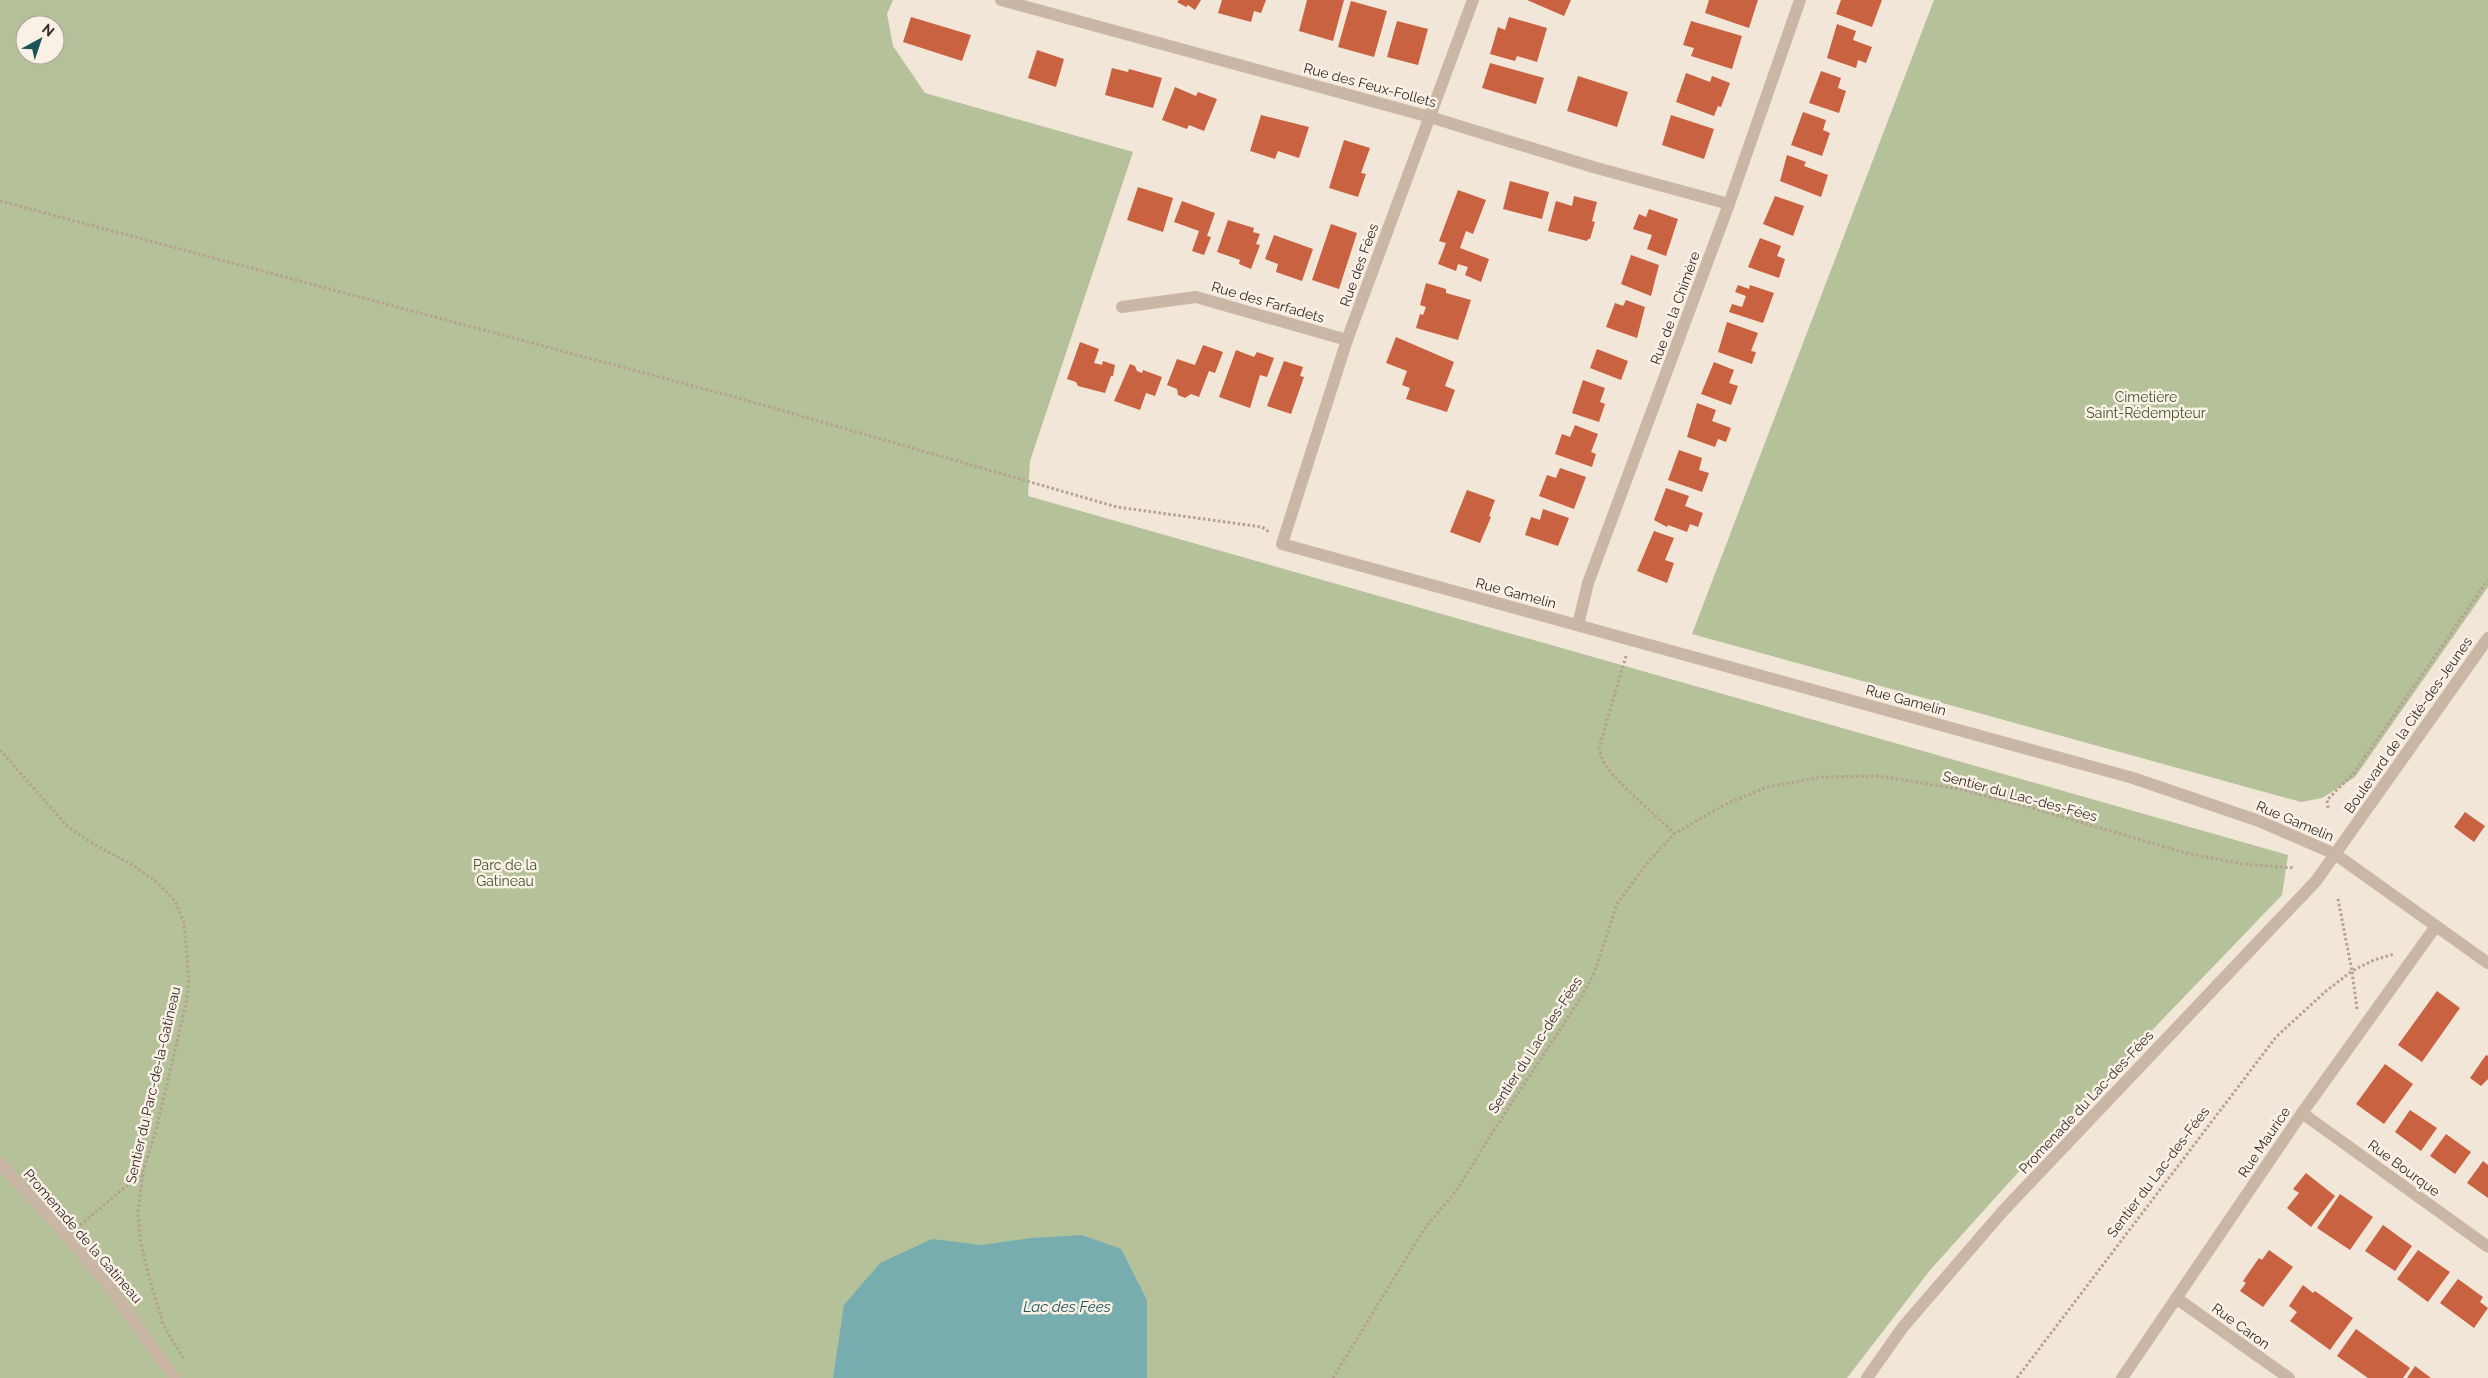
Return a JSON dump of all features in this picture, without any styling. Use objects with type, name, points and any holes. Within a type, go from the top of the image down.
[{"type":"street","name":"Rue des Feux-Follets","points":[[1001,0],[1430,117],[1594,167],[1729,204]]},
{"type":"street","name":"Rue des Fées","points":[[1282,544],[1347,340],[1473,0]]},
{"type":"street","name":"Rue de la Chimère","points":[[1578,625],[1588,583],[1729,204],[1800,0]]},
{"type":"street","name":"Rue des Farfadets","points":[[1122,308],[1196,297],[1347,340]]},
{"type":"street","name":"Rue Gamelin","points":[[1282,544],[2133,778],[2259,821],[2335,854],[2488,963]]},
{"type":"street","name":"Boulevard de la Cité-des-Jeunes","points":[[2335,854],[2488,638]]},
{"type":"street","name":"Promenade du Lac-des-Fées","points":[[1867,1378],[1903,1327],[2003,1211],[2316,881],[2335,854]]},
{"type":"street","name":"Rue Maurice","points":[[2122,1378],[2302,1113],[2436,926]]},
{"type":"street","name":"Rue Bourque","points":[[2302,1113],[2488,1247]]},
{"type":"street","name":"Promenade de la Gatineau","points":[[0,1163],[67,1236],[131,1315],[175,1378]]},
{"type":"street","name":"Rue Caron","points":[[2176,1298],[2289,1378]]},
{"type":"path","points":[[0,201],[742,399],[1117,507],[1262,527],[1282,544]]},
{"type":"path","points":[[2328,808],[2327,800],[2364,760],[2488,580]]},
{"type":"path","points":[[1631,640],[1600,748],[1602,761],[1612,774],[1656,813],[1674,834]]},
{"type":"path","name":"Sentier du Parc-de-la-Gatineau","points":[[0,750],[68,826],[158,883],[175,901],[184,923],[189,979],[186,1004],[156,1130],[142,1172],[138,1212],[140,1240],[148,1278],[163,1324],[188,1366]]},
{"type":"path","name":"Sentier du Lac-des-Fées","points":[[1333,1378],[1424,1229],[1456,1191],[1582,996],[1595,971],[1617,904],[1648,862],[1674,834],[1724,806],[1767,787],[1822,777],[1878,776],[1959,789],[2032,808],[2186,853],[2243,864],[2295,868]]},
{"type":"path","points":[[2338,899],[2352,971],[2355,1004],[2365,1026]]},
{"type":"path","name":"Sentier du Lac-des-Fées","points":[[2017,1378],[2276,1037],[2326,990],[2352,971],[2374,960],[2394,954],[2415,956]]},
{"type":"path","points":[[67,1236],[142,1172]]},
{"type":"green space","name":"Parc de la Gatineau","points":[[0,0],[893,0],[887,14],[893,46],[925,93],[1133,152],[1030,461],[1028,496],[2288,855],[2282,895],[2060,1126],[1931,1269],[1847,1378],[0,1378]]},
{"type":"green space","name":"Cimetière Saint-Rédempteur","points":[[1934,0],[2488,0],[2488,587],[2355,777],[2322,798],[2301,802],[1692,634]]},
{"type":"water","name":"Lac des Fées","points":[[1082,1235],[1121,1249],[1147,1300],[1147,1378],[833,1378],[844,1305],[880,1263],[932,1239],[982,1245],[1031,1238]]},
{"type":"building","points":[[1179,0],[1201,0],[1195,10],[1188,5],[1186,7],[1177,2]]},
{"type":"building","points":[[1222,0],[1266,0],[1261,13],[1254,11],[1251,22],[1218,13]]},
{"type":"building","points":[[1307,0],[1344,0],[1333,41],[1299,31]]},
{"type":"building","points":[[1527,0],[1571,0],[1564,16]]},
{"type":"building","points":[[1709,0],[1758,0],[1749,28],[1705,13]]},
{"type":"building","points":[[1841,0],[1882,0],[1872,27],[1836,14]]},
{"type":"building","points":[[1351,1],[1387,11],[1374,57],[1338,47]]},
{"type":"building","points":[[911,17],[971,35],[962,61],[903,42]]},
{"type":"building","points":[[1509,17],[1547,28],[1537,62],[1517,56],[1515,61],[1490,54],[1498,27],[1505,30]]},
{"type":"building","points":[[1397,21],[1428,29],[1418,65],[1387,57]]},
{"type":"building","points":[[1691,21],[1742,36],[1732,69],[1691,56],[1694,48],[1683,45]]},
{"type":"building","points":[[1837,24],[1856,31],[1853,40],[1872,47],[1866,63],[1858,60],[1856,68],[1827,58]]},
{"type":"building","points":[[1037,50],[1064,59],[1056,87],[1028,78]]},
{"type":"building","points":[[1490,63],[1544,78],[1536,104],[1482,88]]},
{"type":"building","points":[[1112,68],[1128,72],[1129,69],[1162,78],[1153,108],[1105,95]]},
{"type":"building","points":[[1821,71],[1841,78],[1838,88],[1846,91],[1839,113],[1809,103]]},
{"type":"building","points":[[1686,73],[1710,82],[1712,76],[1730,83],[1721,107],[1718,106],[1714,116],[1676,102]]},
{"type":"building","points":[[1578,76],[1628,92],[1617,127],[1567,111]]},
{"type":"building","points":[[1175,87],[1196,96],[1198,92],[1217,99],[1204,131],[1189,125],[1187,129],[1162,120]]},
{"type":"building","points":[[1803,112],[1826,120],[1823,130],[1830,133],[1822,156],[1791,145]]},
{"type":"building","points":[[1261,115],[1309,127],[1299,158],[1278,151],[1275,159],[1250,151]]},
{"type":"building","points":[[1671,115],[1714,129],[1704,159],[1662,145]]},
{"type":"building","points":[[1344,140],[1370,148],[1361,173],[1366,174],[1358,197],[1329,188]]},
{"type":"building","points":[[1787,155],[1806,162],[1804,166],[1828,175],[1821,197],[1780,181]]},
{"type":"building","points":[[1510,181],[1549,192],[1542,219],[1503,209]]},
{"type":"building","points":[[1138,187],[1173,198],[1163,232],[1127,220]]},
{"type":"building","points":[[1458,190],[1486,200],[1473,234],[1466,231],[1460,248],[1489,259],[1481,282],[1465,275],[1468,267],[1458,264],[1456,271],[1438,264],[1446,243],[1439,241]]},
{"type":"building","points":[[1574,196],[1597,202],[1592,221],[1595,222],[1590,239],[1587,241],[1548,231],[1556,201],[1572,206]]},
{"type":"building","points":[[1775,196],[1804,206],[1793,236],[1763,224]]},
{"type":"building","points":[[1182,201],[1215,213],[1207,236],[1211,237],[1204,255],[1192,251],[1199,231],[1174,222]]},
{"type":"building","points":[[1649,209],[1678,219],[1666,256],[1647,249],[1652,235],[1633,229],[1639,214],[1646,217]]},
{"type":"building","points":[[1228,220],[1254,228],[1253,232],[1260,234],[1256,244],[1260,245],[1251,269],[1239,264],[1240,260],[1217,252]]},
{"type":"building","points":[[1331,224],[1357,233],[1339,289],[1312,280]]},
{"type":"building","points":[[1274,235],[1313,249],[1302,281],[1276,272],[1278,264],[1265,259]]},
{"type":"building","points":[[1760,238],[1781,246],[1777,256],[1785,259],[1779,278],[1748,267]]},
{"type":"building","points":[[1631,255],[1659,265],[1651,296],[1621,284]]},
{"type":"building","points":[[1426,283],[1446,289],[1446,293],[1471,300],[1458,340],[1416,328],[1420,314],[1423,315],[1426,307],[1420,305]]},
{"type":"building","points":[[1738,285],[1749,289],[1750,285],[1774,293],[1763,323],[1729,312],[1732,304],[1742,307],[1746,296],[1735,292]]},
{"type":"building","points":[[1626,300],[1645,307],[1637,338],[1606,327],[1615,303],[1623,306]]},
{"type":"building","points":[[1727,322],[1758,333],[1751,351],[1756,352],[1752,364],[1718,352]]},
{"type":"building","points":[[1396,337],[1454,362],[1445,386],[1455,390],[1447,412],[1406,399],[1410,388],[1402,385],[1407,371],[1386,363]]},
{"type":"building","points":[[1080,342],[1099,349],[1094,363],[1102,365],[1103,361],[1115,365],[1113,376],[1111,376],[1105,393],[1078,386],[1076,382],[1067,379]]},
{"type":"building","points":[[1203,345],[1223,352],[1215,373],[1209,371],[1199,397],[1191,394],[1185,398],[1178,395],[1177,389],[1167,385],[1177,359],[1195,365]]},
{"type":"building","points":[[1597,349],[1628,361],[1621,380],[1590,368]]},
{"type":"building","points":[[1236,350],[1254,357],[1257,352],[1274,358],[1267,377],[1260,375],[1250,408],[1219,397]]},
{"type":"building","points":[[1284,361],[1303,367],[1300,376],[1304,377],[1291,414],[1267,406]]},
{"type":"building","points":[[1714,362],[1734,370],[1729,383],[1738,386],[1731,405],[1701,394]]},
{"type":"building","points":[[1130,364],[1135,366],[1137,371],[1142,373],[1143,370],[1162,377],[1155,396],[1146,393],[1140,410],[1114,401]]},
{"type":"building","points":[[1583,380],[1605,388],[1600,402],[1605,404],[1599,422],[1572,413]]},
{"type":"building","points":[[1697,403],[1716,410],[1712,421],[1731,428],[1726,442],[1718,439],[1715,447],[1687,437]]},
{"type":"building","points":[[1575,425],[1598,434],[1591,452],[1596,454],[1592,467],[1555,454],[1562,434],[1570,437]]},
{"type":"building","points":[[1679,450],[1702,458],[1699,470],[1709,473],[1702,492],[1668,480]]},
{"type":"building","points":[[1560,468],[1586,477],[1574,509],[1539,496],[1547,475],[1556,478]]},
{"type":"building","points":[[1666,488],[1689,496],[1685,506],[1703,513],[1698,527],[1690,524],[1687,532],[1668,525],[1667,527],[1654,520]]},
{"type":"building","points":[[1467,490],[1495,500],[1489,516],[1491,517],[1480,543],[1450,532]]},
{"type":"building","points":[[1543,509],[1569,518],[1558,546],[1525,535],[1531,517],[1540,520]]},
{"type":"building","points":[[1654,531],[1674,538],[1665,560],[1674,563],[1667,583],[1637,571]]},
{"type":"building","points":[[2465,812],[2485,826],[2474,842],[2454,827]]},
{"type":"building","points":[[2437,991],[2460,1008],[2422,1062],[2398,1045]]},
{"type":"building","points":[[2486,1055],[2488,1056],[2488,1079],[2481,1086],[2470,1078]]},
{"type":"building","points":[[2385,1064],[2413,1084],[2384,1124],[2356,1104]]},
{"type":"building","points":[[2410,1110],[2437,1128],[2421,1151],[2395,1132]]},
{"type":"building","points":[[2446,1134],[2471,1152],[2455,1174],[2430,1156]]},
{"type":"building","points":[[2483,1161],[2488,1165],[2488,1198],[2467,1183]]},
{"type":"building","points":[[2306,1173],[2335,1196],[2311,1227],[2287,1208],[2299,1193],[2293,1189]]},
{"type":"building","points":[[2340,1194],[2373,1217],[2350,1250],[2317,1228]]},
{"type":"building","points":[[2383,1225],[2412,1246],[2395,1271],[2365,1251]]},
{"type":"building","points":[[2269,1250],[2293,1267],[2263,1307],[2240,1291],[2246,1283],[2243,1281],[2259,1258],[2262,1260]]},
{"type":"building","points":[[2418,1250],[2450,1272],[2428,1302],[2397,1279]]},
{"type":"building","points":[[2458,1279],[2483,1297],[2480,1302],[2488,1308],[2474,1328],[2440,1303]]},
{"type":"building","points":[[2303,1285],[2313,1293],[2315,1291],[2353,1318],[2330,1350],[2290,1321],[2297,1312],[2289,1306]]},
{"type":"building","points":[[2356,1329],[2410,1368],[2403,1378],[2368,1378],[2337,1356]]},
{"type":"building","points":[[2415,1366],[2431,1378],[2407,1378]]}]
